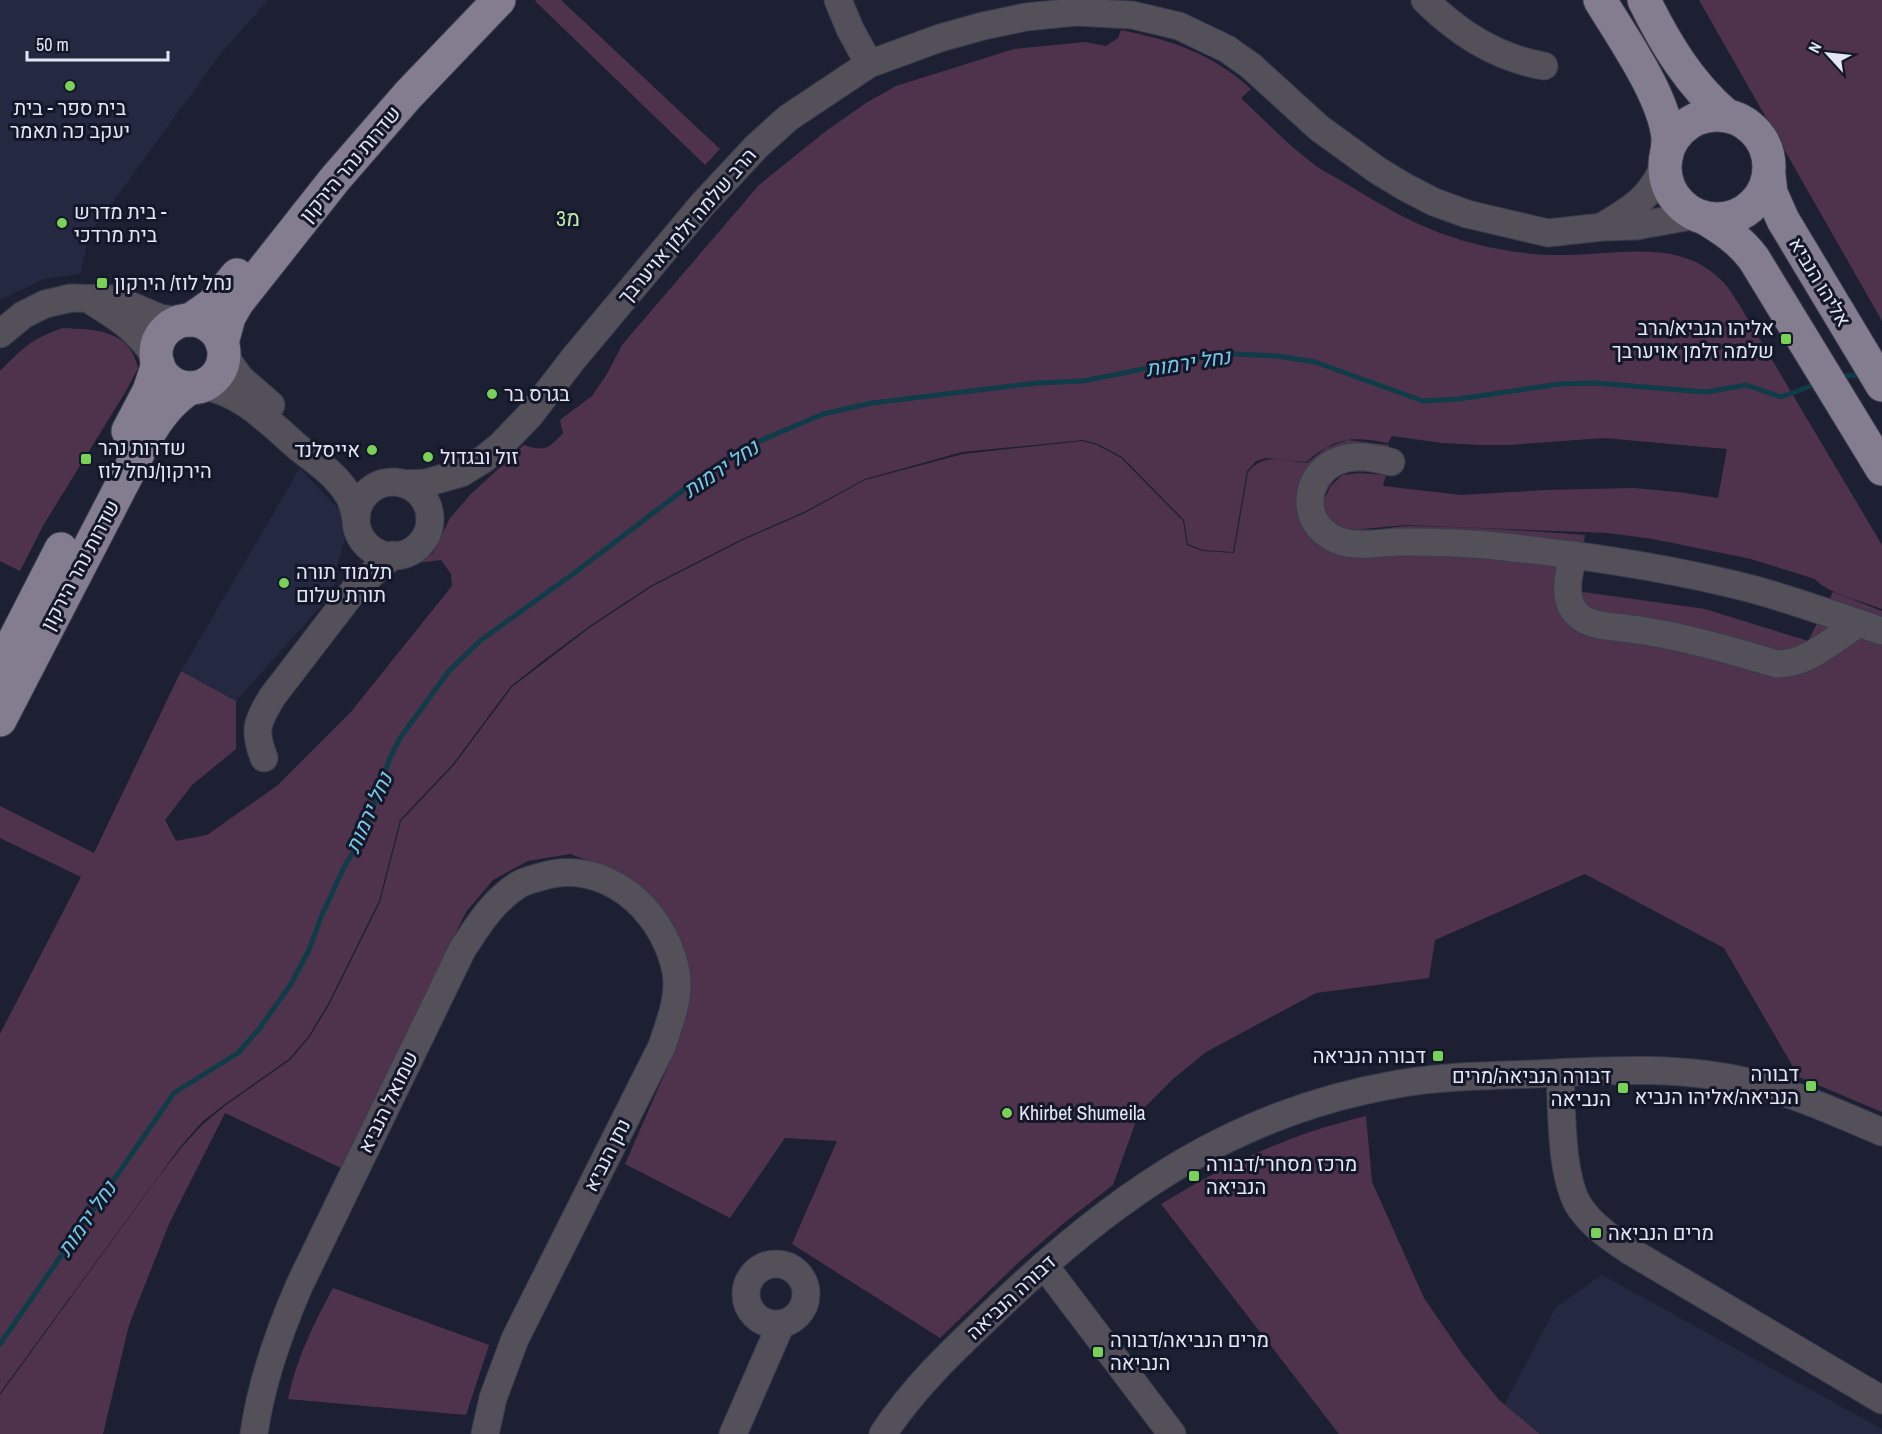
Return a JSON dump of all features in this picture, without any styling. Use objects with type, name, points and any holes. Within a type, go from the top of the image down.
[{"type":"main road","name":"שדרות נהר הירקון","points":[[186,321],[206,310],[220,297],[325,156],[386,86],[467,0]]},
{"type":"main road","name":"שדרות נהר הירקון","points":[[223,349],[229,317],[237,303],[335,179],[408,95],[499,0]]},
{"type":"main road","points":[[1600,0],[1643,72],[1659,104],[1668,140],[1665,161],[1666,177],[1671,191],[1685,208],[1731,235],[1744,246],[1882,469]]},
{"type":"main road","points":[[1644,0],[1690,79],[1706,98],[1725,114],[1748,124],[1760,135],[1769,158],[1769,175],[1760,197],[1742,213],[1719,219],[1700,216]]},
{"type":"main road","points":[[1665,161],[1671,143],[1686,124],[1701,116],[1725,114]]},
{"type":"main road","name":"אליהו הנביא","points":[[1769,175],[1775,205],[1882,385]]},
{"type":"main road","points":[[186,321],[200,322],[210,327],[223,349],[222,364],[217,374],[209,381],[195,387],[179,386],[170,381],[162,374],[157,360],[158,344],[163,334],[170,327],[186,321]]},
{"type":"main road","name":"שדרות נהר הירקון","points":[[0,668],[79,514],[135,419],[149,391],[157,360]]},
{"type":"main road","name":"שדרות נהר הירקון","points":[[0,720],[145,440],[169,404],[195,387]]},
{"type":"street","points":[[838,0],[850,29],[878,60]]},
{"type":"street","points":[[846,0],[866,21],[878,60]]},
{"type":"street","points":[[1425,0],[1456,27],[1485,46],[1514,59],[1544,66]]},
{"type":"street","name":"הרב שלמה זלמן אויערבך","points":[[468,471],[500,446],[530,415],[574,358],[702,204],[757,146],[788,118],[878,60],[983,26],[1026,17],[1098,12],[1153,18],[1179,26],[1227,49],[1251,66],[1319,128],[1377,170],[1434,202],[1467,214],[1548,233],[1636,226],[1700,216]]},
{"type":"street","points":[[1602,227],[1642,201],[1656,183],[1665,161]]},
{"type":"street","points":[[0,334],[23,315],[45,304],[71,298],[115,299],[160,318],[186,321]]},
{"type":"street","points":[[86,298],[119,318],[138,333],[157,360]]},
{"type":"street","points":[[223,349],[240,378],[350,469],[415,489],[423,497],[429,513],[429,525]]},
{"type":"street","points":[[195,387],[224,393],[254,410],[328,471],[350,496],[354,504],[360,548],[353,587],[348,599]]},
{"type":"street","points":[[1391,462],[1355,457],[1337,461],[1323,470],[1314,482],[1310,496],[1311,511],[1317,525],[1328,536],[1344,542],[1450,543],[1575,555],[1699,576],[1754,589],[1842,621],[1882,631]]},
{"type":"street","points":[[468,471],[441,503],[422,540],[414,548],[404,553],[382,554],[363,540],[357,524],[358,508],[363,497],[371,489],[393,484],[426,483],[468,471]]},
{"type":"street","points":[[264,758],[257,740],[261,716],[300,658],[348,599],[368,576],[393,555]]},
{"type":"street","points":[[1575,555],[1569,575],[1570,601],[1578,615],[1594,624],[1681,638],[1777,664],[1787,664],[1805,659],[1842,621]]},
{"type":"street","points":[[1842,621],[1882,649]]},
{"type":"street","name":"שמואל הנביא","points":[[254,1434],[268,1371],[287,1314],[300,1284],[462,950],[489,909],[520,884],[553,873],[587,874],[618,886]]},
{"type":"street","name":"נתן הנביא","points":[[485,1434],[496,1388],[515,1339],[662,1046],[676,1006],[676,969],[665,935],[645,907],[618,886]]},
{"type":"street","name":"דבורה הנביאה","points":[[883,1434],[897,1412],[930,1375],[1044,1265],[1100,1218],[1149,1183],[1204,1150],[1263,1121],[1328,1099],[1400,1084],[1481,1076],[1650,1071],[1722,1077],[1758,1084],[1792,1095],[1882,1132]]},
{"type":"street","points":[[1560,1072],[1566,1170],[1573,1195],[1588,1218],[1630,1251],[1882,1400]]},
{"type":"street","points":[[1044,1265],[1172,1434]]},
{"type":"street","points":[[733,1434],[781,1324]]},
{"type":"shaded area","points":[[0,0],[268,0],[222,52],[90,233],[80,274],[44,279],[0,300]]},
{"type":"shaded area","points":[[536,0],[561,0],[720,149],[705,165]]},
{"type":"shaded area","points":[[1699,0],[1882,0],[1882,321]]},
{"type":"shaded area","points":[[1121,30],[1174,44],[1222,66],[1251,89],[1241,98],[1306,158],[1322,170],[1379,203],[1427,228],[1471,243],[1504,250],[1553,255],[1650,252],[1669,254],[1705,267],[1724,283],[1733,296],[1882,545],[1882,609],[1836,593],[1815,579],[1751,559],[1653,539],[1608,533],[1406,525],[1352,530],[1332,522],[1324,513],[1323,501],[1331,486],[1342,475],[1359,473],[1386,475],[1383,486],[1461,495],[1634,488],[1718,498],[1727,449],[1604,438],[1508,445],[1442,443],[1392,436],[1388,443],[1344,440],[1306,462],[1266,458],[1256,461],[1247,471],[1233,552],[1203,550],[1188,544],[1184,520],[1122,457],[1098,444],[1083,440],[962,452],[865,479],[804,512],[742,539],[652,585],[591,625],[511,686],[453,764],[400,820],[379,901],[328,1004],[308,1037],[289,1059],[202,1122],[180,1147],[0,1393],[0,1034],[81,877],[0,838],[0,806],[94,853],[181,671],[236,701],[236,749],[192,785],[165,820],[176,841],[207,835],[278,785],[350,713],[452,586],[451,574],[441,560],[418,563],[433,553],[450,518],[471,494],[524,445],[546,448],[554,443],[563,433],[560,420],[592,396],[622,345],[759,185],[826,131],[866,103],[896,86],[1014,49],[1085,42],[1106,46],[1118,38]]},
{"type":"shaded area","points":[[63,328],[110,334],[127,346],[134,355],[138,368],[44,524],[20,571],[0,561],[0,371],[28,345]]},
{"type":"shaded area","points":[[1347,440],[1389,445],[1388,474],[1353,472],[1342,474],[1333,481],[1324,497],[1324,514],[1331,523],[1343,529],[1366,531],[1429,526],[1585,535],[1576,591],[1705,609],[1808,641],[1833,592],[1882,611],[1882,1112],[1799,1077],[1724,948],[1585,874],[1435,940],[1429,978],[1316,993],[1206,1052],[1173,1079],[1139,1113],[1113,1185],[1020,1261],[940,1338],[792,1244],[837,1141],[785,1138],[730,1218],[625,1164],[672,1057],[686,1012],[689,965],[674,926],[645,892],[612,869],[570,854],[528,861],[493,880],[466,912],[341,1168],[225,1113],[169,1224],[129,1325],[103,1434],[0,1434],[0,1395],[181,1148],[203,1124],[226,1105],[290,1060],[309,1038],[329,1005],[380,902],[401,821],[454,765],[512,687],[592,626],[653,586],[743,540],[805,513],[865,480],[963,454],[1082,441],[1097,445],[1121,458],[1183,521],[1187,545],[1203,551],[1234,553],[1248,472],[1254,466],[1275,459],[1307,463],[1326,448]]},
{"type":"shaded area","name":"תלמוד תורה תורת שלום","points":[[300,468],[339,510],[345,539],[335,573],[339,576],[324,603],[236,701],[181,671]]},
{"type":"shaded area","points":[[1366,1116],[1372,1182],[1424,1298],[1463,1355],[1499,1400],[1540,1434],[1339,1434],[1161,1204],[1259,1152],[1310,1132]]},
{"type":"shaded area","points":[[1602,1275],[1882,1429],[1882,1434],[1540,1434],[1504,1405],[1556,1307]]},
{"type":"shaded area","points":[[333,1288],[489,1345],[466,1415],[288,1399],[306,1342]]},
{"type":"waterway","name":"נחל ירמות","points":[[0,1344],[174,1093],[238,1053],[259,1029],[291,984],[309,950],[321,917],[345,865],[363,837],[389,760],[400,738],[449,671],[481,640],[573,574],[711,469],[748,446],[823,414],[872,403],[1037,383],[1083,381],[1199,358],[1235,354],[1278,356],[1315,362],[1423,401],[1459,399],[1560,384],[1595,383],[1706,392],[1746,385],[1781,397],[1816,384]]},
{"type":"waterway","name":"נחל ירמות","points":[[1839,376],[1862,375]]},
{"type":"place","name":"בית ספר - בית יעקב כה תאמר","points":[[70,86]]},
{"type":"place","name":"בית מדרש - בית מרדכי","points":[[62,223]]},
{"type":"place","name":"נחל לוז/ הירקון","points":[[102,283]]},
{"type":"place","name":"אליהו הנביא/הרב שלמה זלמן אויערבך","points":[[1786,339]]},
{"type":"place","name":"בגרס בר","points":[[492,394]]},
{"type":"place","name":"אייסלנד","points":[[372,450]]},
{"type":"place","name":"זול ובגדול","points":[[428,457]]},
{"type":"place","name":"שדרות נהר הירקון/נחל לוז","points":[[86,459]]},
{"type":"place","name":"תלמוד תורה תורת שלום","points":[[284,583]]},
{"type":"place","name":"דבורה הנביאה","points":[[1438,1056]]},
{"type":"place","name":"דבורה הנביאה/אליהו הנביא","points":[[1811,1086]]},
{"type":"place","name":"דבורה הנביאה/מרים הנביאה","points":[[1623,1088]]},
{"type":"place","name":"Khirbet Shumeila","points":[[1007,1113]]},
{"type":"place","name":"מרכז מסחרי/דבורה הנביאה","points":[[1194,1176]]},
{"type":"place","name":"מרים הנביאה","points":[[1596,1233]]},
{"type":"place","name":"מרים הנביאה/דבורה הנביאה","points":[[1098,1352]]},
{"type":"district","name":"מ3","points":[[568,218]]}]
